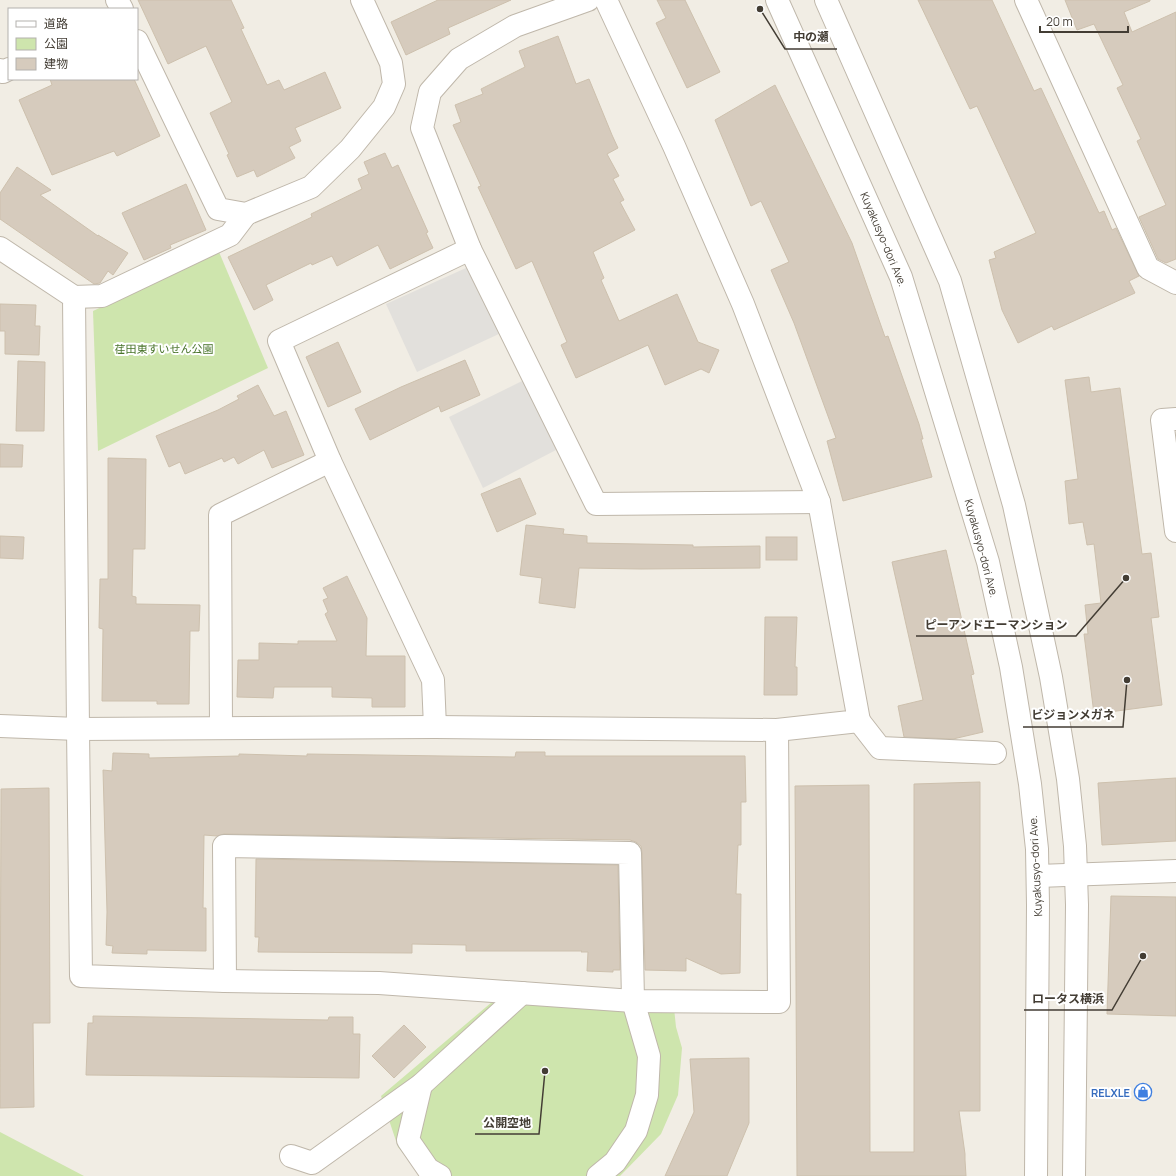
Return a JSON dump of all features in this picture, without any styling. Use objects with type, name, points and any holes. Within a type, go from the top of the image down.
[{"type":"street","points":[[0,248],[74,297],[102,296],[230,235],[246,214],[311,187],[350,149],[384,108],[394,84],[391,63],[362,0]]},
{"type":"street","points":[[588,0],[515,26],[459,59],[430,92],[422,128],[470,249],[596,504],[819,502]]},
{"type":"street","points":[[606,0],[674,146],[743,304],[819,502],[859,721],[880,748],[995,753]]},
{"type":"street","name":"Kuyakusyo-dori Ave.","points":[[777,0],[902,277],[988,562],[1011,667],[1030,784],[1036,849],[1038,876],[1036,1176]]},
{"type":"street","points":[[826,0],[950,281],[1014,505],[1051,677],[1068,779],[1075,846],[1074,1176]]},
{"type":"street","points":[[1026,0],[1148,268],[1176,283]]},
{"type":"street","points":[[138,43],[218,209],[246,214]]},
{"type":"street","points":[[435,727],[433,680],[330,461],[279,341],[470,249]]},
{"type":"street","points":[[74,297],[82,976],[379,984],[633,1000],[779,1002],[777,730]]},
{"type":"street","points":[[1176,419],[1162,420],[1176,531]]},
{"type":"street","points":[[221,728],[220,516],[330,461]]},
{"type":"street","points":[[0,726],[78,729],[443,727],[777,730],[859,721]]},
{"type":"street","points":[[225,981],[224,846],[630,853],[633,1000],[650,1056],[647,1095],[636,1131],[614,1162],[598,1176]]},
{"type":"street","points":[[1038,876],[1176,871]]},
{"type":"street","points":[[291,1156],[312,1163],[421,1085],[522,993]]},
{"type":"street","points":[[421,1085],[408,1140],[428,1169],[440,1176]]},
{"type":"green space","name":"荏田東すいせん公園","points":[[219,252],[268,368],[98,451],[93,311]]},
{"type":"green space","points":[[492,1002],[674,1008],[676,1027],[682,1048],[678,1095],[661,1134],[620,1176],[422,1176],[398,1147],[381,1096]]},
{"type":"green space","points":[[0,1132],[84,1176],[0,1176]]},
{"type":"shaded area","points":[[466,268],[501,333],[417,372],[386,304]]},
{"type":"shaded area","points":[[524,380],[556,450],[483,488],[449,417]]},
{"type":"building","points":[[138,0],[231,0],[244,28],[241,29],[267,85],[279,80],[284,90],[325,72],[341,108],[295,128],[301,141],[289,147],[295,158],[257,177],[254,170],[237,177],[227,155],[229,154],[210,113],[232,102],[206,46],[168,64]]},
{"type":"building","points":[[438,0],[511,0],[448,28],[450,34],[406,55],[391,22]]},
{"type":"building","points":[[657,0],[685,0],[720,72],[687,88],[656,23],[666,18]]},
{"type":"building","points":[[918,0],[992,0],[1034,91],[1041,88],[1099,213],[1104,211],[1112,230],[1116,228],[1139,276],[1129,281],[1135,293],[1054,330],[1052,326],[1018,343],[1002,310],[989,260],[996,258],[994,252],[1036,233],[977,106],[970,109]]},
{"type":"building","points":[[1065,0],[1150,0],[1124,12],[1132,32],[1176,12],[1176,259],[1166,263],[1158,259],[1139,217],[1166,205],[1137,141],[1141,139],[1117,88],[1123,85],[1094,24],[1077,30]]},
{"type":"building","points":[[558,36],[576,84],[589,79],[618,148],[607,154],[619,176],[613,179],[624,200],[620,202],[635,230],[593,252],[604,278],[601,280],[619,321],[677,294],[698,342],[719,350],[709,373],[701,369],[665,385],[648,345],[576,378],[561,345],[567,342],[532,261],[516,269],[478,187],[481,186],[453,125],[461,122],[455,105],[483,94],[481,89],[525,67],[519,51]]},
{"type":"building","points":[[50,80],[134,80],[160,136],[117,156],[114,151],[52,175],[19,100],[52,85]]},
{"type":"building","points":[[775,85],[852,243],[885,337],[888,336],[919,424],[923,439],[921,439],[932,477],[843,501],[827,441],[836,438],[794,323],[771,270],[789,262],[761,201],[751,206],[715,120]]},
{"type":"building","points":[[385,153],[392,168],[398,165],[428,232],[426,233],[433,248],[390,269],[378,245],[337,266],[332,256],[312,265],[311,263],[266,285],[273,300],[254,310],[228,257],[312,217],[311,214],[362,189],[358,179],[369,174],[364,162]]},
{"type":"building","points":[[17,167],[51,190],[40,195],[98,236],[128,253],[113,275],[108,271],[100,283],[94,284],[0,219],[0,193]]},
{"type":"building","points":[[186,184],[206,230],[170,245],[171,248],[144,260],[122,213]]},
{"type":"building","points":[[0,304],[36,305],[35,326],[40,326],[39,355],[5,354],[5,331],[0,331]]},
{"type":"building","points":[[338,342],[361,392],[328,407],[306,357]]},
{"type":"building","points":[[465,360],[480,395],[441,412],[439,406],[370,440],[355,409],[401,387]]},
{"type":"building","points":[[18,361],[45,362],[44,431],[16,431]]},
{"type":"building","points":[[1089,377],[1091,392],[1120,388],[1142,554],[1151,553],[1159,617],[1151,618],[1162,705],[1094,714],[1084,634],[1088,634],[1085,605],[1101,603],[1094,544],[1087,545],[1083,522],[1069,524],[1065,481],[1078,479],[1065,380]]},
{"type":"building","points":[[258,385],[274,416],[286,411],[304,455],[272,468],[264,450],[238,464],[234,457],[224,462],[222,458],[185,474],[180,462],[169,467],[156,436],[218,410],[239,399],[237,396]]},
{"type":"building","points":[[0,444],[23,445],[22,467],[0,467]]},
{"type":"building","points":[[108,458],[146,459],[145,549],[133,549],[132,596],[136,597],[136,604],[200,605],[199,631],[190,631],[189,704],[157,704],[157,701],[102,701],[103,629],[99,628],[100,579],[108,579]]},
{"type":"building","points":[[520,478],[536,514],[497,532],[481,494]]},
{"type":"building","points":[[526,525],[564,529],[563,534],[587,536],[587,543],[693,545],[693,547],[760,546],[760,568],[579,568],[575,608],[539,603],[542,578],[520,575]]},
{"type":"building","points":[[0,536],[24,537],[23,559],[0,558]]},
{"type":"building","points":[[766,537],[797,537],[797,560],[766,560]]},
{"type":"building","points":[[946,550],[974,674],[971,675],[983,732],[953,739],[904,737],[898,706],[923,700],[892,562]]},
{"type":"building","points":[[347,576],[367,618],[366,656],[405,656],[405,707],[372,707],[372,698],[332,697],[332,687],[274,687],[273,698],[237,697],[238,660],[259,660],[259,643],[298,644],[298,641],[337,641],[325,614],[328,612],[323,600],[328,598],[323,588]]},
{"type":"building","points":[[765,617],[797,617],[795,667],[797,667],[797,695],[764,695]]},
{"type":"building","points":[[516,752],[545,752],[545,756],[745,756],[746,802],[741,802],[741,845],[738,845],[736,894],[741,894],[740,973],[721,974],[686,958],[686,971],[645,970],[642,853],[641,846],[630,840],[224,834],[217,836],[204,835],[203,908],[206,908],[206,951],[147,950],[147,954],[112,953],[113,946],[106,945],[107,912],[103,770],[112,771],[113,753],[149,754],[149,758],[239,756],[239,754],[307,756],[307,754],[515,757]]},
{"type":"building","points":[[1176,778],[1176,841],[1102,845],[1098,783]]},
{"type":"building","points":[[980,782],[980,1111],[959,1111],[965,1154],[966,1176],[797,1176],[795,786],[869,785],[870,1152],[914,1152],[914,784]]},
{"type":"building","points":[[49,788],[50,1023],[33,1023],[34,1107],[0,1108],[1,789]]},
{"type":"building","points":[[256,859],[618,865],[620,970],[613,970],[613,972],[587,971],[588,952],[581,952],[582,951],[466,951],[466,945],[412,944],[412,953],[258,952],[259,937],[255,937]]},
{"type":"building","points":[[1111,896],[1176,897],[1176,1016],[1107,1014]]},
{"type":"building","points":[[93,1016],[328,1020],[329,1017],[353,1017],[353,1034],[360,1034],[359,1078],[86,1075],[88,1023],[93,1023]]},
{"type":"building","points":[[404,1025],[426,1047],[394,1078],[372,1056]]},
{"type":"building","points":[[749,1058],[749,1123],[727,1176],[665,1176],[694,1112],[690,1059]]},
{"type":"place","name":"中の瀬","points":[[760,9]]},
{"type":"place","name":"ピーアンドエーマンション","points":[[1126,578]]},
{"type":"place","name":"ビジョンメガネ","points":[[1127,680]]},
{"type":"place","name":"ロータス横浜","points":[[1143,956]]},
{"type":"place","name":"公開空地","points":[[545,1071]]},
{"type":"place","name":"RELXLE","points":[[1143,1092]]}]
